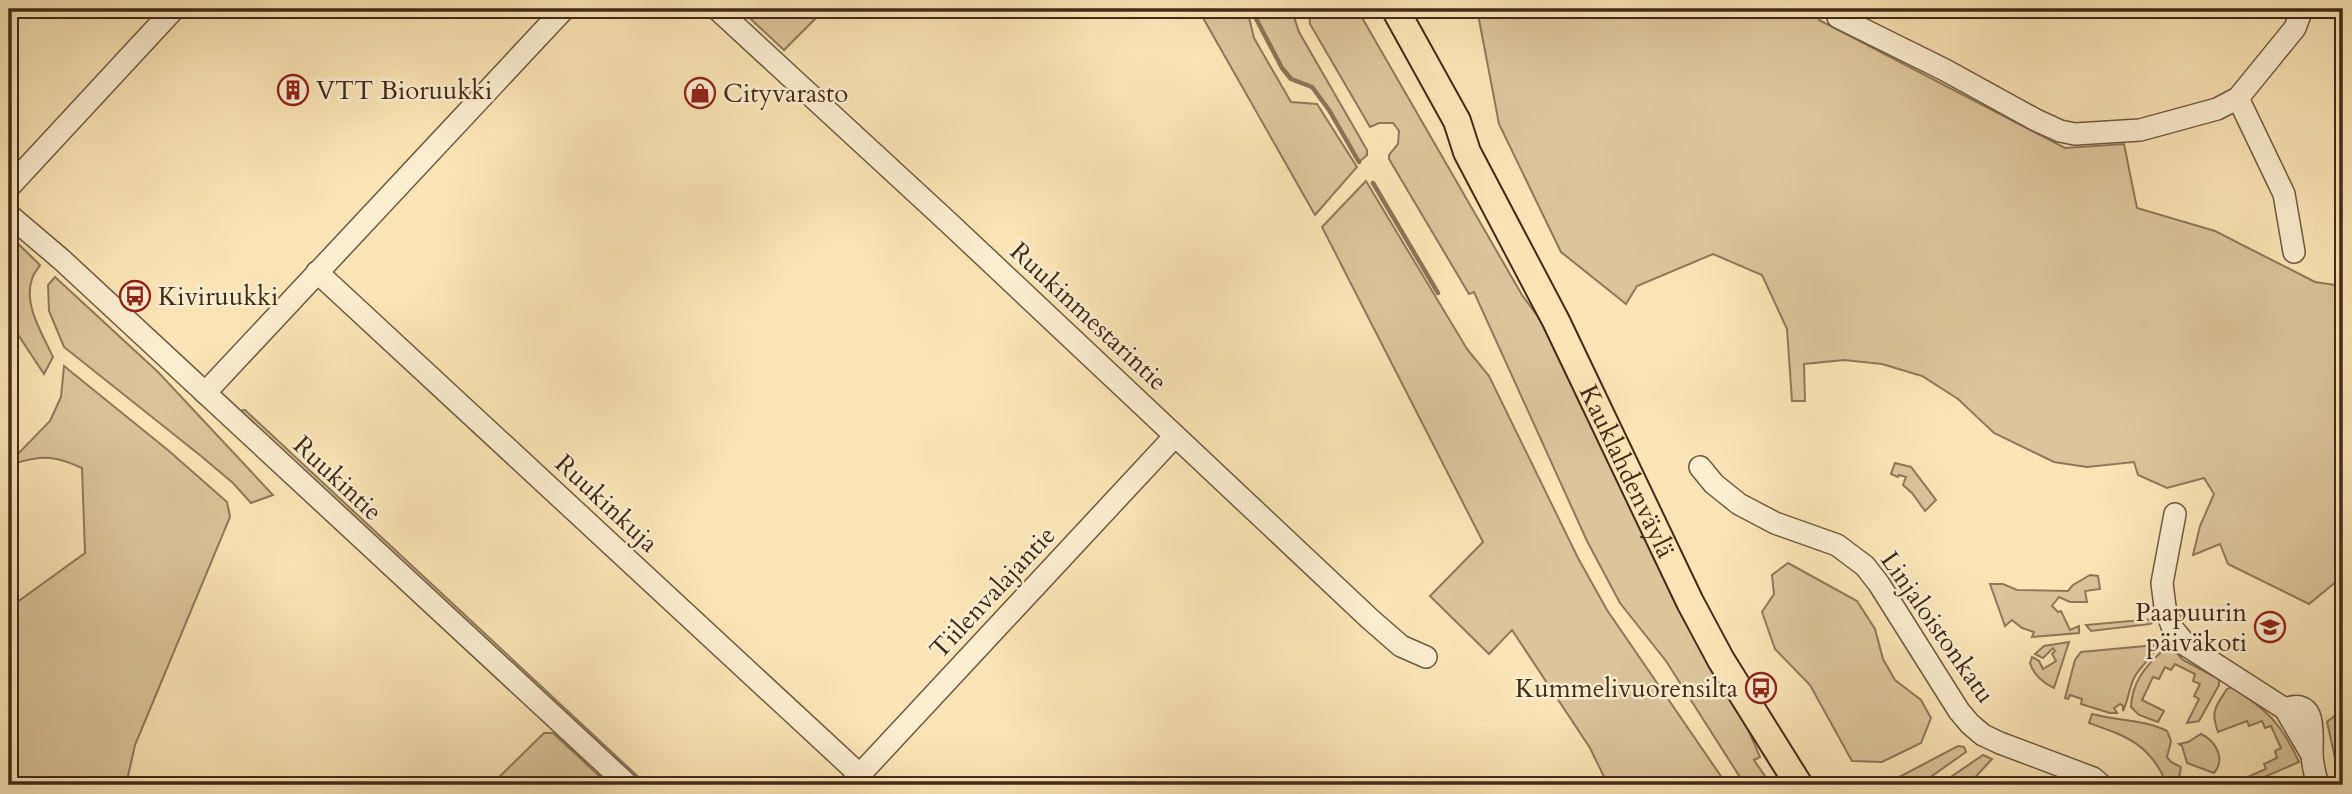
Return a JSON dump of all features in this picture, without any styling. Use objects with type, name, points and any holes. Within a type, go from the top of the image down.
[{"type":"main road","name":"Kauklahdenväylä","points":[[1378,9],[1444,126],[1467,152]]},
{"type":"main road","name":"Kauklahdenväylä","points":[[1395,9],[1457,121],[1467,152],[1556,321],[1690,602],[1721,660],[1799,785]]},
{"type":"street","points":[[9,187],[174,9]]},
{"type":"street","points":[[205,393],[564,9]]},
{"type":"street","name":"Ruukinmestarintie","points":[[717,9],[1401,646],[1426,657]]},
{"type":"street","points":[[1837,13],[2036,120],[2060,131],[2075,134],[2140,130],[2217,109],[2238,98],[2295,28],[2302,9]]},
{"type":"street","points":[[2238,98],[2284,194],[2294,252]]},
{"type":"street","name":"Ruukintie","points":[[9,215],[33,233],[628,785]]},
{"type":"street","name":"Ruukinkuja","points":[[317,272],[855,780]]},
{"type":"street","name":"Tiilenvalajantie","points":[[855,780],[1175,436]]},
{"type":"street","name":"Linjaloistonkatu","points":[[1700,467],[1714,484],[1739,504],[1775,523],[1837,545],[1865,566],[1959,711],[1983,735],[2093,778],[2101,785]]},
{"type":"street","points":[[2175,514],[2162,583],[2165,607],[2173,629],[2186,646],[2285,709],[2312,755],[2318,785]]},
{"type":"shaded area","points":[[740,9],[839,9],[823,11],[784,50]]},
{"type":"shaded area","points":[[1198,9],[1247,9],[1254,38],[1291,102],[1317,104],[1357,167],[1315,215]]},
{"type":"shaded area","points":[[1251,9],[1294,9],[1299,32],[1367,150],[1367,155],[1359,162],[1329,110],[1312,87],[1291,79],[1282,68]]},
{"type":"shaded area","points":[[1309,9],[1357,9],[1522,295],[1559,345],[1742,715],[1760,757],[1754,760],[1771,785],[1745,785],[1666,661],[1620,603],[1587,541],[1474,292],[1469,294],[1389,159],[1398,144],[1399,131],[1393,123],[1379,123],[1370,127],[1310,24]]},
{"type":"shaded area","points":[[1477,9],[1822,9],[1819,20],[2065,148],[2124,144],[2137,208],[2215,231],[2315,282],[2343,286],[2343,576],[2309,604],[2228,564],[2220,544],[2193,555],[2200,526],[2214,494],[2204,478],[2167,488],[2138,475],[2134,462],[2087,467],[2054,462],[1994,433],[1958,399],[1922,376],[1882,364],[1844,360],[1804,364],[1805,401],[1792,401],[1787,329],[1762,275],[1713,254],[1637,286],[1626,304],[1561,252],[1499,124]]},
{"type":"shaded area","points":[[1366,181],[1467,349],[1489,376],[1578,558],[1607,610],[1727,785],[1608,785],[1590,748],[1512,630],[1489,654],[1430,596],[1483,542],[1322,227]]},
{"type":"shaded area","points":[[9,235],[40,265],[33,275],[30,299],[35,320],[53,357],[44,374],[9,321]]},
{"type":"shaded area","points":[[55,277],[158,372],[273,495],[251,503],[233,483],[201,456],[64,347],[49,311],[48,285]]},
{"type":"shaded area","points":[[64,366],[227,502],[230,517],[135,745],[126,785],[9,785],[9,608],[85,553],[82,468],[50,458],[16,463],[13,459],[50,421],[61,397]]},
{"type":"shaded area","points":[[243,410],[647,785],[627,776],[239,414]]},
{"type":"shaded area","points":[[1895,463],[1911,467],[1936,500],[1925,511],[1903,485],[1906,477],[1891,474]]},
{"type":"shaded area","points":[[1788,563],[1857,601],[1875,629],[1883,659],[1895,680],[1921,700],[1931,718],[1921,743],[1882,762],[1852,761],[1810,685],[1775,649],[1762,612],[1774,594],[1772,575]]},
{"type":"shaded area","points":[[2090,575],[2098,576],[2100,589],[2085,591],[2087,602],[2070,602],[2059,597],[2052,606],[2058,612],[2061,611],[2070,630],[2079,626],[2079,633],[2032,637],[2034,632],[2022,628],[2012,620],[2005,626],[1990,584],[2003,584],[2017,590],[2068,591]]},
{"type":"shaded area","points":[[2152,619],[2150,624],[2091,631],[2086,625]]},
{"type":"shaded area","points":[[2069,642],[2054,688],[2039,678],[2030,663],[2032,657],[2039,661],[2043,669],[2056,661],[2052,654],[2055,651],[2053,648],[2043,658],[2035,654],[2044,646]]},
{"type":"shaded area","points":[[2158,646],[2134,678],[2123,711],[2120,704],[2114,708],[2117,713],[2110,713],[2081,704],[2082,699],[2070,695],[2068,699],[2065,698],[2075,660],[2081,652]]},
{"type":"shaded area","points":[[2174,650],[2183,660],[2219,679],[2219,685],[2199,721],[2187,723],[2199,699],[2194,696],[2200,684],[2193,681],[2195,674],[2175,664],[2171,670],[2165,667],[2159,679],[2153,677],[2142,700],[2164,711],[2158,722],[2139,715],[2131,707],[2136,683],[2144,670],[2161,652]]},
{"type":"shaded area","points":[[2232,687],[2272,718],[2299,762],[2246,785],[2243,779],[2266,769],[2264,764],[2277,758],[2275,751],[2281,748],[2271,726],[2265,728],[2262,721],[2249,726],[2247,721],[2218,732],[2214,719],[2215,709],[2227,689]]},
{"type":"shaded area","points":[[2343,709],[2343,785],[2341,785],[2327,722]]},
{"type":"shaded area","points":[[2092,714],[2149,724],[2167,731],[2171,741],[2167,757],[2181,767],[2179,778],[2167,785],[2161,771],[2145,751],[2115,732],[2089,723]]},
{"type":"shaded area","points":[[544,733],[553,733],[609,785],[491,785]]},
{"type":"shaded area","points":[[2201,734],[2211,741],[2218,751],[2218,768],[2214,773],[2187,763],[2179,744]]},
{"type":"shaded area","points":[[1958,746],[1964,747],[1966,752],[1919,785],[1884,785]]},
{"type":"shaded area","points":[[1983,755],[1992,759],[1968,785],[1939,785]]},
{"type":"waterway","points":[[1251,9],[1282,68],[1291,79],[1312,87],[1329,110],[1359,162]]},
{"type":"waterway","points":[[1373,183],[1438,293]]},
{"type":"place","name":"VTT Bioruukki","points":[[293,90]]},
{"type":"place","name":"Cityvarasto","points":[[700,93]]},
{"type":"place","name":"Kiviruukki","points":[[135,296]]},
{"type":"place","name":"Paapuurin päiväkoti","points":[[2270,627]]},
{"type":"place","name":"Kummelivuorensilta","points":[[1761,688]]}]
